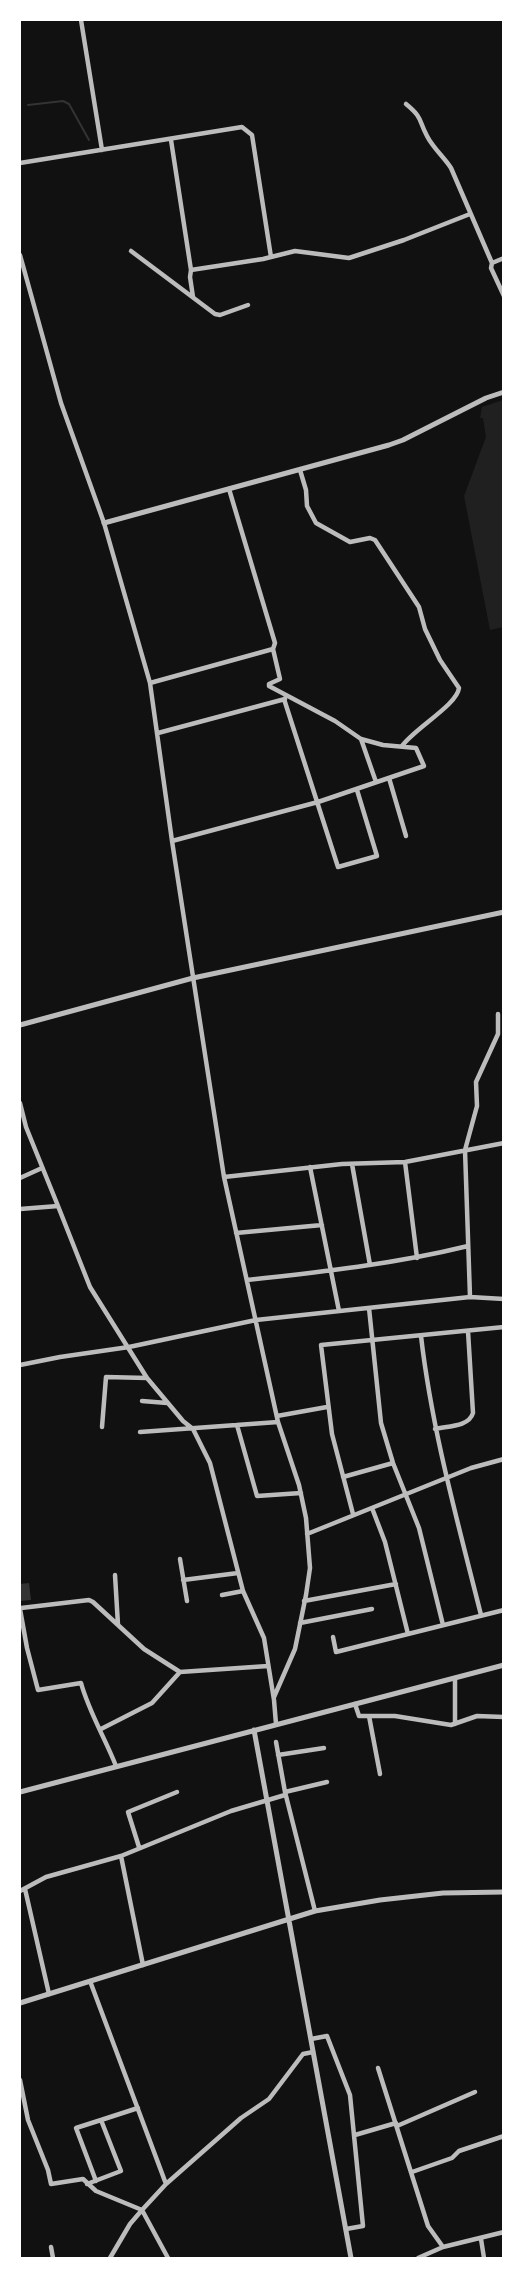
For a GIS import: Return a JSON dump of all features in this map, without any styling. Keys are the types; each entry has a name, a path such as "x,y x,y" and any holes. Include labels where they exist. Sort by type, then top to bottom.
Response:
{"street":[{"path":"81,20 102,150"},
{"path":"406,104 418,114 428,138 451,168 504,296"},
{"path":"20,163 242,127 252,135 271,257"},
{"path":"171,140 193,297"},
{"path":"191,270 295,251 350,258 470,214"},
{"path":"130,251 215,314 220,315 248,305"},
{"path":"20,255 61,403 104,524 150,683 224,1177 278,1422 301,1493 308,1534 310,1568 295,1649 274,1696"},
{"path":"492,263 504,258"},
{"path":"104,524 403,440 486,398 504,392"},
{"path":"300,470 306,490 307,506 316,523 350,542 370,538 375,540 419,607 425,629 440,660 459,688 459,693 447,706 421,726 402,746"},
{"path":"172,841 318,802 424,766 416,748 383,745 362,739 335,721 286,698 269,686 268,684 280,679 273,649 274,642 229,489"},
{"path":"150,683 273,649"},
{"path":"159,733 286,698"},
{"path":"286,698 338,867 377,856 357,790"},
{"path":"362,739 376,782"},
{"path":"389,778 406,836"},
{"path":"20,1025 194,978 504,912"},
{"path":"470,1297 465,1150 477,1106 476,1082 498,1034 498,1014"},
{"path":"20,1106 42,1168 90,1287 147,1378 193,1430 213,1472 243,1591 264,1638 274,1696 276,1724"},
{"path":"224,1177 310,1167 405,1162 504,1143"},
{"path":"405,1162 417,1258"},
{"path":"352,1164 370,1265"},
{"path":"310,1167 339,1311"},
{"path":"20,1178 42,1168"},
{"path":"20,1209 58,1206"},
{"path":"236,1233 321,1225"},
{"path":"246,1280 332,1271 417,1258 468,1246"},
{"path":"20,1365 129,1347 256,1320 470,1297 504,1299"},
{"path":"369,1308 377,1401 393,1463 419,1528 444,1625"},
{"path":"352,1514 327,1407 321,1345 504,1327"},
{"path":"435,1429 472,1419 468,1331"},
{"path":"421,1336 427,1392 481,1615"},
{"path":"102,1427 106,1377 147,1378"},
{"path":"142,1401 167,1403"},
{"path":"277,1416 327,1407"},
{"path":"140,1432 193,1430 278,1422"},
{"path":"237,1425 257,1496 301,1493"},
{"path":"308,1534 352,1514 487,1462 504,1459"},
{"path":"343,1477 393,1463"},
{"path":"372,1508 385,1542 408,1634"},
{"path":"180,1559 187,1601"},
{"path":"183,1580 238,1574"},
{"path":"115,1575 118,1625"},
{"path":"304,1601 396,1584"},
{"path":"222,1595 243,1591"},
{"path":"116,1766 101,1729 94,1719 81,1683 38,1690 20,1608 89,1600 144,1649 180,1672 268,1666"},
{"path":"300,1623 372,1609"},
{"path":"333,1637 336,1652 504,1610"},
{"path":"20,1791 504,1665"},
{"path":"101,1729 152,1703 180,1672"},
{"path":"455,1678 455,1724"},
{"path":"356,1704 359,1716 395,1716 451,1725 477,1716 504,1717"},
{"path":"369,1716 380,1774"},
{"path":"254,1730 351,2259"},
{"path":"276,1742 285,1793 315,1911"},
{"path":"278,1755 324,1748"},
{"path":"49,1994 22,1890 46,1877 121,1856 139,1847 267,1799 327,1782"},
{"path":"139,1847 128,1812 177,1792"},
{"path":"121,1856 143,1965"},
{"path":"20,2003 315,1911 380,1899 443,1893 504,1892"},
{"path":"90,1982 166,2184"},
{"path":"311,2039 327,2036 350,2095 363,2226 346,2229"},
{"path":"110,2259 130,2224 166,2184 241,2118 269,2099 303,2054 313,2052"},
{"path":"378,2068 428,2226 443,2247"},
{"path":"20,2080 28,2120 48,2170 51,2184 83,2179 96,2191 142,2210 168,2259"},
{"path":"355,2135 396,2124 475,2092"},
{"path":"96,2181 76,2128 138,2108"},
{"path":"20,2122 28,2120"},
{"path":"87,2184 121,2171 101,2120"},
{"path":"412,2172 452,2158 459,2151 504,2136"},
{"path":"418,2259 443,2247 504,2232"},
{"path":"480,2239 484,2259"},
{"path":"51,2247 53,2259"}],"shaded area":[{"path":"503,400 503,627 490,630 464,496 486,437 483,418 480,418 482,407"},
{"path":"29,1583 31,1600 20,1601 20,1584"}],"waterway":[{"path":"28,105 63,101 69,104 89,140"}]}
